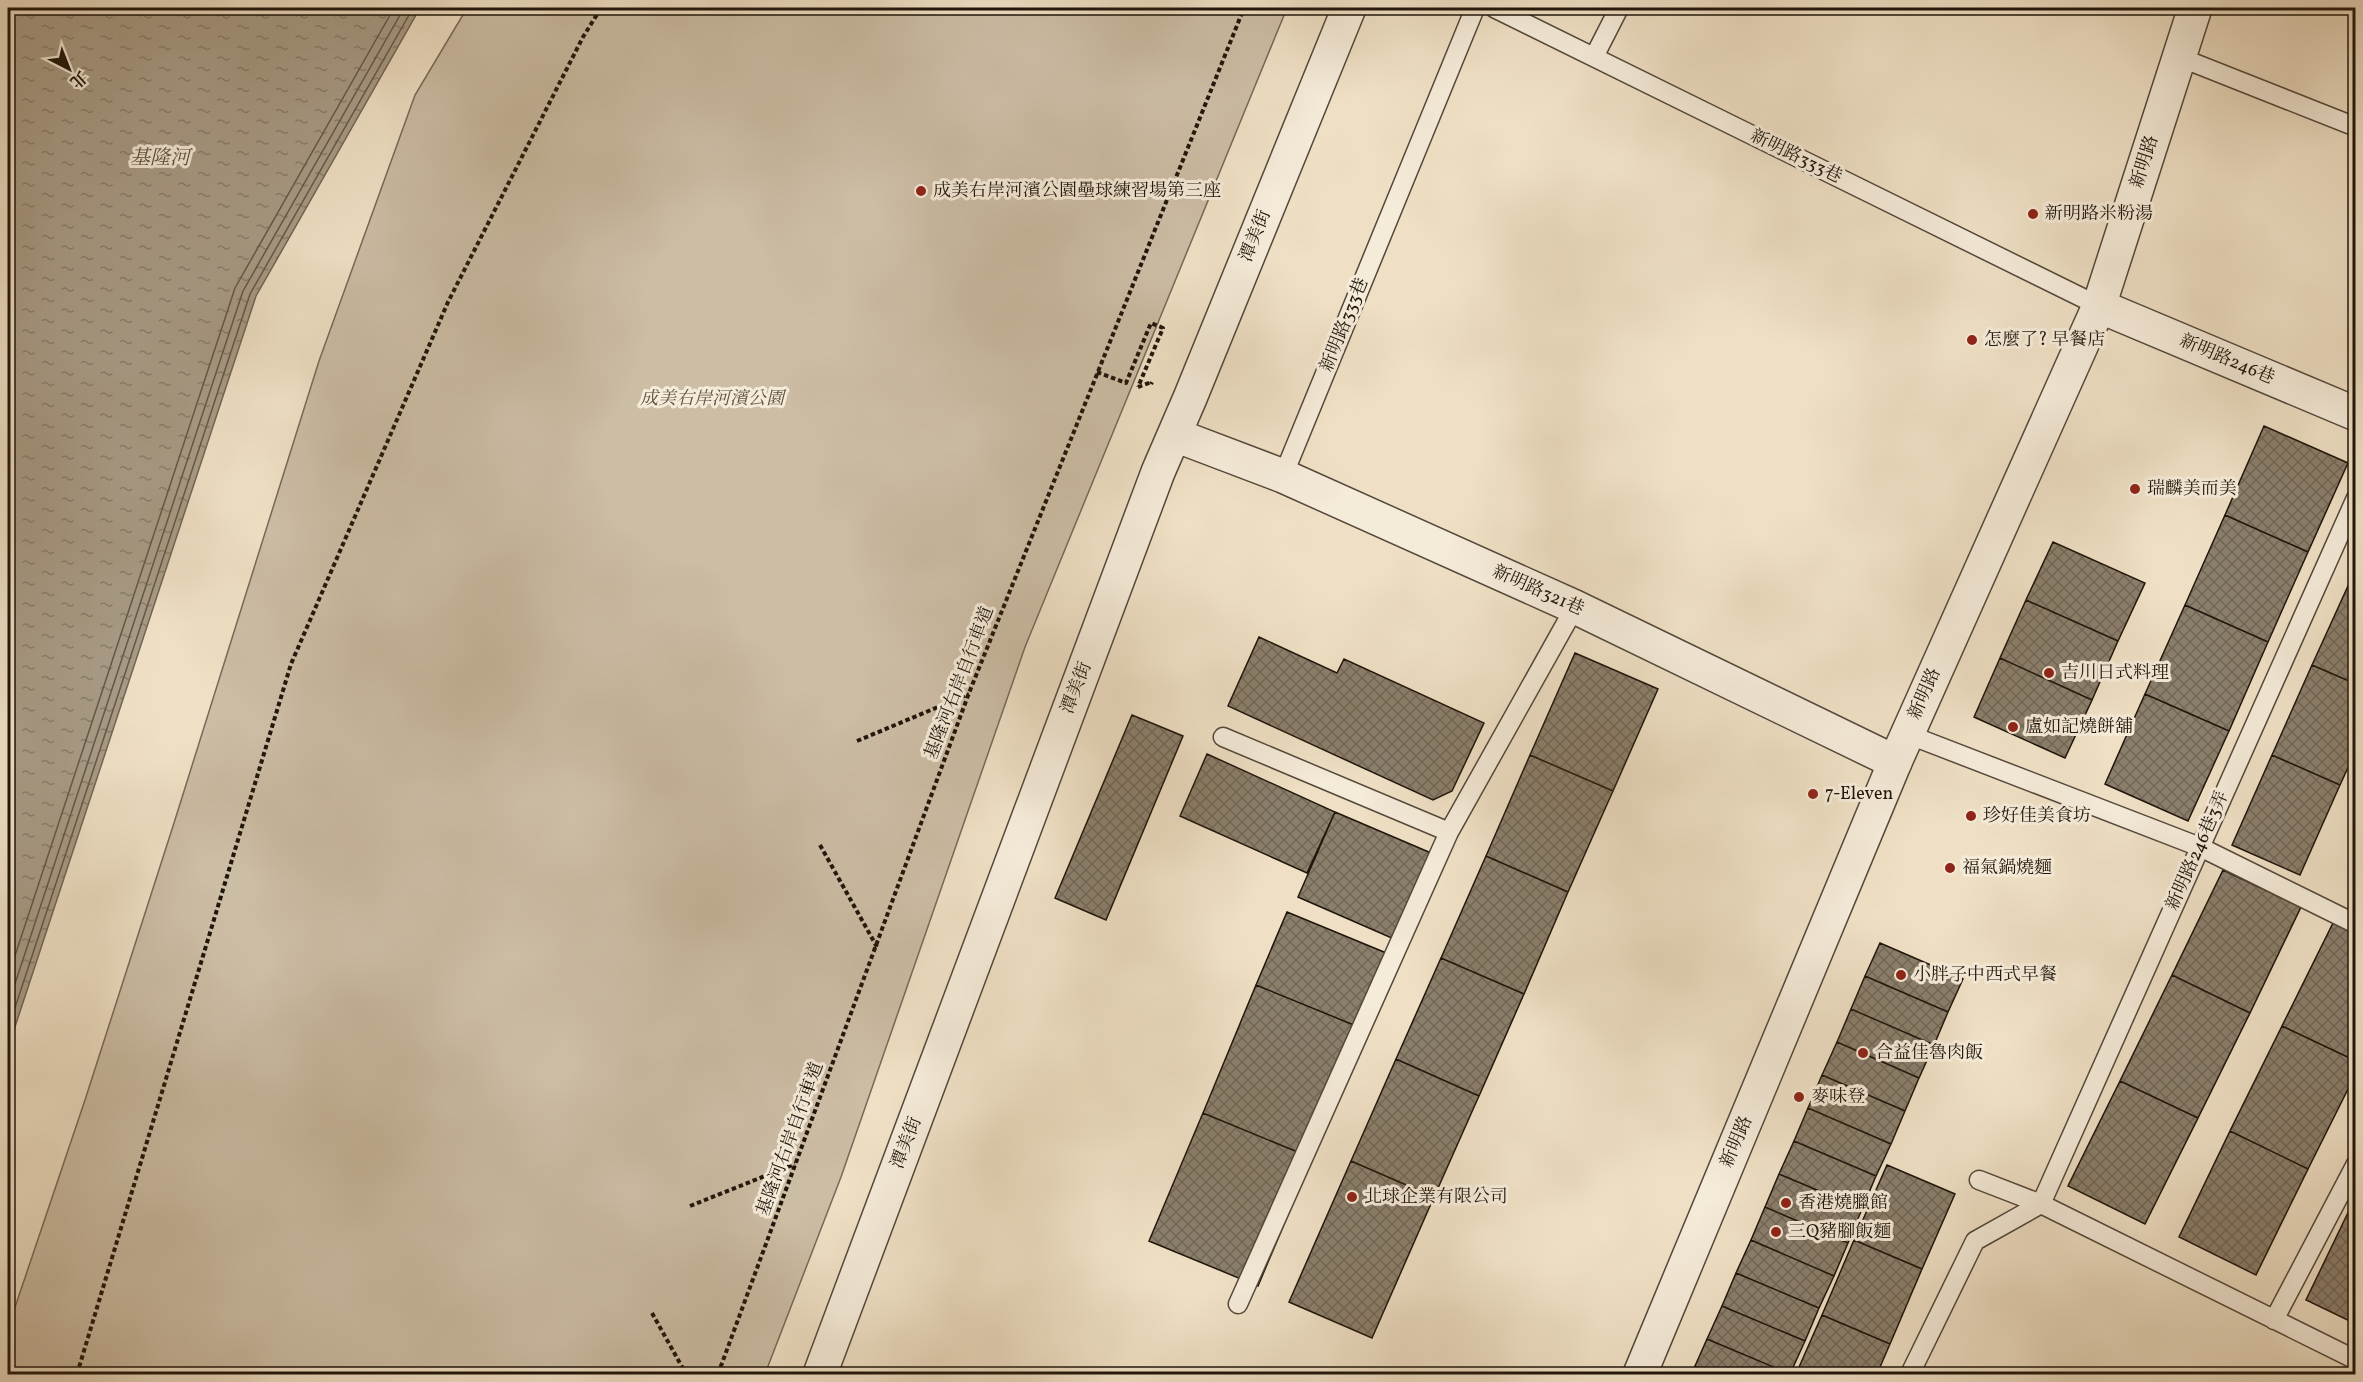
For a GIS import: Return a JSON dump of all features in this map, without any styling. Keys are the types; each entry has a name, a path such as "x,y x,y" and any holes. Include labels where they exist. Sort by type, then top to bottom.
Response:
{"street":[{"name":"潭美街","path":"820,1374 1154,483 1348,8"},
{"name":"新明路","path":"1640,1374 1901,748 2099,306 2195,8"},
{"name":"新明路246巷","path":"2099,306 2355,414"},
{"name":"新明路321巷","path":"1175,435 1283,476 1575,607 1901,748"}],"lane":[{"name":"新明路333巷","path":"1283,476 1475,8"},
{"name":"新明路333巷","path":"1494,8 2099,306"},
{"path":"1594,57 1619,8"},
{"path":"2179,57 2355,127"},
{"name":"新明路246巷3弄","path":"2041,1204 2355,498"},
{"path":"1238,1304 1449,832 1575,607"},
{"path":"1223,737 1449,832"},
{"path":"1901,748 2200,848 2355,924"},
{"path":"2274,1320 2355,1164"},
{"path":"1979,1180 2041,1204 2355,1360"},
{"path":"1910,1374 1975,1241 2041,1204"}],"path":[{"path":"76,1374 291,664 448,302 583,38 601,8"},
{"name":"基隆河右岸自行車道","path":"718,1374 969,693 1244,8"},
{"path":"1097,372 1126,382 1151,323 1163,328 1138,387 1152,382 1148,393"},
{"path":"858,741 969,693"},
{"path":"820,845 877,946"},
{"path":"690,1206 796,1163"},
{"path":"652,1313 686,1374"}],"green space":[{"name":"成美右岸河濱公園","path":"467,8 1287,8 1025,647 841,1177 765,1374 8,1374 8,1328 85,1100 319,361 415,95"}],"water":[{"name":"基隆河","path":"8,8 420,8 256,296 8,1048"}],"building":[{"path":"2264,426 2348,463 2308,552 2225,515"},
{"path":"2225,515 2308,552 2268,642 2185,605"},
{"path":"2053,542 2145,583 2118,641 2026,600"},
{"path":"2353,575 2356,576 2356,684 2312,665"},
{"path":"2026,600 2118,641 2092,700 2000,658"},
{"path":"2185,605 2268,642 2229,731 2145,694"},
{"path":"1259,637 1337,673 1344,659 1484,723 1452,791 1433,800 1228,706"},
{"path":"1575,653 1658,689 1613,791 1530,755"},
{"path":"2000,658 2092,700 2065,758 1974,717"},
{"path":"2312,665 2356,684 2356,750 2340,785 2272,755"},
{"path":"2145,694 2229,731 2188,821 2105,784"},
{"path":"1132,715 1183,736 1106,920 1055,898"},
{"path":"1207,754 1335,812 1307,873 1180,816"},
{"path":"1530,755 1613,791 1568,892 1486,856"},
{"path":"2272,755 2340,785 2300,875 2232,845"},
{"path":"1335,812 1431,853 1394,939 1298,897"},
{"path":"1486,856 1568,892 1524,994 1441,958"},
{"path":"2223,870 2301,907 2250,1013 2172,975"},
{"path":"1287,912 1396,957 1366,1030 1256,985"},
{"path":"2334,921 2356,931 2356,1061 2282,1026"},
{"path":"1880,943 1963,979 1948,1012 1865,976"},
{"path":"1441,958 1524,994 1479,1096 1396,1059"},
{"path":"2172,975 2250,1013 2198,1118 2120,1081"},
{"path":"1865,976 1948,1012 1934,1045 1851,1009"},
{"path":"1256,985 1366,1030 1312,1158 1203,1113"},
{"path":"1851,1009 1934,1045 1919,1078 1837,1042"},
{"path":"2282,1026 2356,1061 2356,1073 2308,1169 2230,1131"},
{"path":"1837,1042 1919,1078 1905,1111 1822,1075"},
{"path":"1396,1059 1479,1096 1434,1197 1351,1161"},
{"path":"1822,1075 1905,1111 1891,1144 1808,1108"},
{"path":"2120,1081 2198,1118 2145,1224 2068,1186"},
{"path":"1808,1108 1891,1144 1876,1176 1794,1141"},
{"path":"1203,1113 1312,1158 1258,1286 1149,1241"},
{"path":"2230,1131 2308,1169 2256,1275 2179,1237"},
{"path":"1794,1141 1876,1176 1862,1209 1779,1174"},
{"path":"1351,1161 1434,1197 1372,1338 1289,1302"},
{"path":"1887,1165 1955,1194 1922,1269 1854,1240"},
{"path":"1779,1174 1862,1209 1848,1243 1765,1207"},
{"path":"2356,1196 2356,1324 2306,1300"},
{"path":"1765,1207 1848,1243 1834,1276 1751,1240"},
{"path":"1751,1240 1834,1276 1819,1308 1736,1273"},
{"path":"1854,1240 1922,1269 1890,1344 1822,1315"},
{"path":"1736,1273 1819,1308 1805,1341 1722,1306"},
{"path":"1722,1306 1805,1341 1790,1374 1707,1339"},
{"path":"1822,1315 1890,1344 1877,1374 1796,1374"},
{"path":"1707,1339 1790,1374 1715,1374 1695,1366"},
{"path":"1695,1366 1715,1374 1692,1374"}],"place":[{"name":"成美右岸河濱公園壘球練習場第三座","path":"921,191"},
{"name":"新明路米粉湯","path":"2033,214"},
{"name":"怎麼了? 早餐店","path":"1972,340"},
{"name":"瑞麟美而美","path":"2135,489"},
{"name":"吉川日式料理","path":"2049,673"},
{"name":"盧如記燒餅舖","path":"2013,727"},
{"name":"7-Eleven","path":"1813,794"},
{"name":"珍好佳美食坊","path":"1971,816"},
{"name":"福氣鍋燒麵","path":"1950,868"},
{"name":"小胖子中西式早餐","path":"1901,975"},
{"name":"合益佳魯肉飯","path":"1863,1053"},
{"name":"麥味登","path":"1799,1097"},
{"name":"北球企業有限公司","path":"1352,1197"},
{"name":"香港燒臘館","path":"1786,1203"},
{"name":"三Q豬腳飯麵","path":"1776,1232"}]}
